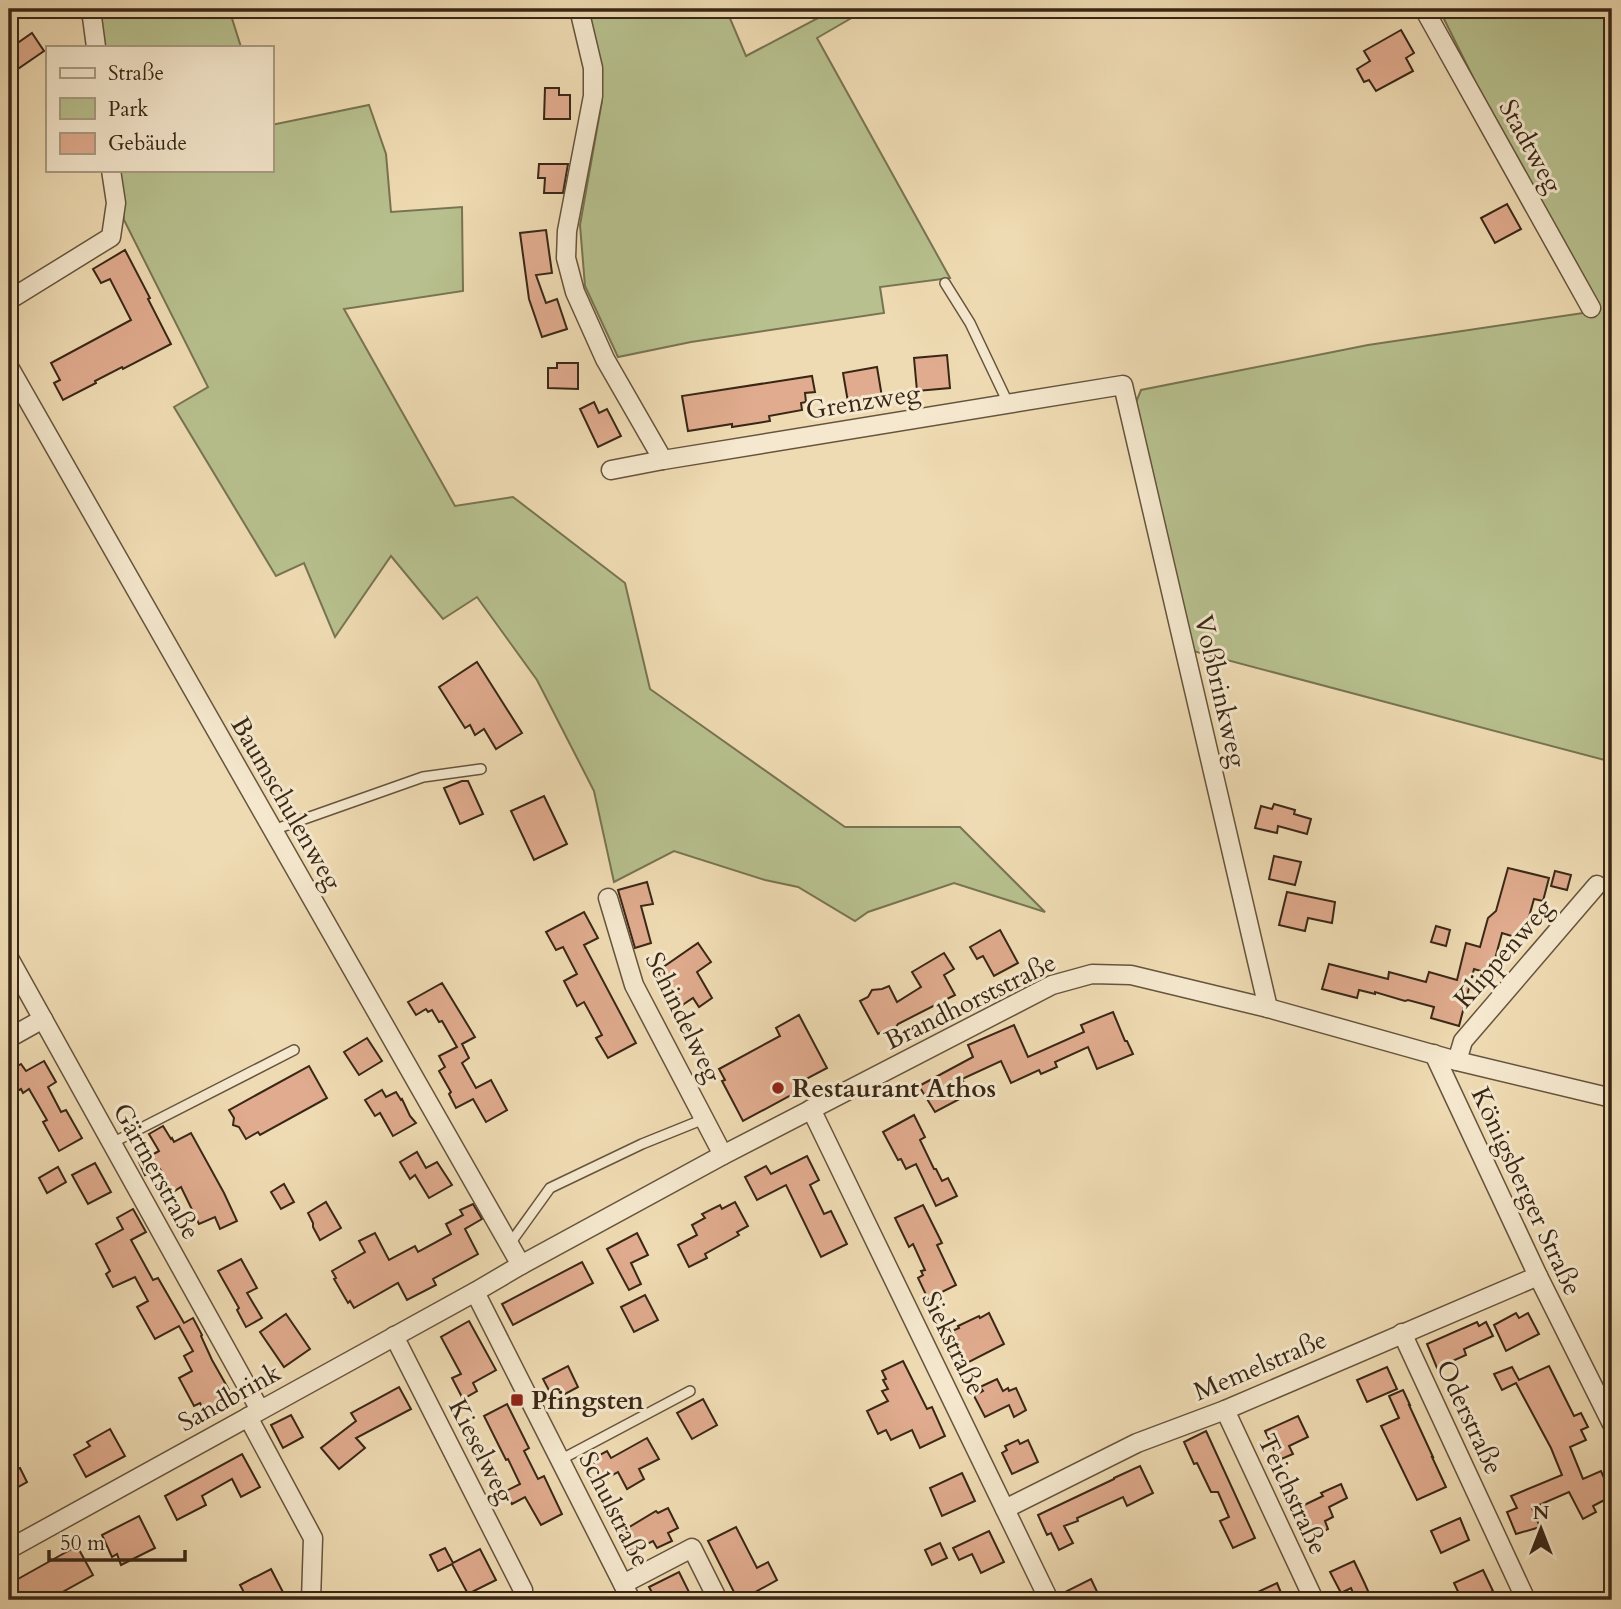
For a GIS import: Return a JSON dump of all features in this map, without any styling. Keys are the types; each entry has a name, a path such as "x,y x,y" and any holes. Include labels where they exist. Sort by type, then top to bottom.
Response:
{"street":[{"path":"88,9 92,17 96,46"},
{"path":"579,9 593,68 593,96 567,231 566,258 575,292 605,359 663,460"},
{"name":"Stadtweg","path":"1424,9 1591,308"},
{"path":"9,300 111,237 116,203 111,172"},
{"name":"Baumschulenweg","path":"9,367 521,1265"},
{"name":"Grenzweg","path":"611,470 1123,385"},
{"name":"Voßbrinkweg","path":"1123,385 1268,1008"},
{"name":"Klippenweg","path":"1457,1061 1463,1041 1597,885"},
{"name":"Schindelweg","path":"608,898 635,985 723,1155"},
{"name":"Gärtnerstraße","path":"9,958 112,1143 254,1413 313,1538 311,1600"},
{"name":"Brandhorststraße","path":"475,1292 811,1109 1052,985 1092,974 1131,975 1268,1008 1457,1061 1612,1098"},
{"path":"9,1038 43,1019"},
{"name":"Königsberger Straße","path":"1434,1054 1538,1276 1612,1424"},
{"name":"Siekstraße","path":"811,1109 1049,1600"},
{"name":"Memelstraße","path":"1005,1508 1138,1443 1225,1410 1538,1276"},
{"name":"Sandbrink","path":"9,1549 475,1292"},
{"name":"Schulstraße","path":"475,1292 627,1592"},
{"name":"Oderstraße","path":"1402,1333 1525,1600"},
{"name":"Kieselweg","path":"394,1336 523,1590"},
{"name":"Teichstraße","path":"1225,1410 1314,1600"},
{"path":"627,1592 692,1548 718,1600"}],"lane":[{"path":"944,283 970,323 1009,405"},
{"path":"273,830 423,777 481,769"},
{"path":"112,1143 294,1050"},
{"path":"509,1245 550,1188 642,1144 704,1119"},
{"path":"560,1460 690,1391"}],"green space":[{"path":"95,9 229,9 241,46 100,46"},
{"path":"585,9 726,9 746,56 835,9 867,9 817,38 950,278 880,287 884,313 691,342 618,357 585,286 580,225 602,101 596,46"},
{"path":"1441,9 1612,9 1612,762 1193,651 1134,407 1141,390 1368,345 1590,312"},
{"path":"369,105 386,154 391,212 462,207 463,291 344,309 455,506 513,497 625,583 650,689 845,827 960,827 1045,912 954,883 868,912 855,921 798,887 765,880 674,851 614,882 594,791 537,680 477,597 443,619 391,556 335,637 304,563 276,576 174,407 208,387 124,220 117,172 273,172 273,125"}],"building":[{"path":"1401,30 1414,53 1406,58 1413,71 1376,91 1369,80 1364,82 1357,69 1370,61 1364,51"},
{"path":"32,33 44,51 9,75 9,49"},
{"path":"545,88 559,88 559,95 570,95 570,119 544,119"},
{"path":"539,164 568,164 563,193 544,193 545,178 538,178"},
{"path":"1507,204 1521,229 1495,243 1481,218"},
{"path":"546,230 552,273 536,275 546,303 557,299 567,329 542,337 529,299 520,233"},
{"path":"125,250 171,344 95,381 96,383 63,400 54,383 60,380 51,363 131,320 110,279 101,283 93,269"},
{"path":"947,355 950,388 917,391 914,358"},
{"path":"557,363 578,363 578,389 548,388 548,368 557,368"},
{"path":"877,367 882,397 848,402 843,373"},
{"path":"812,376 815,392 805,393 806,402 801,403 802,410 769,416 770,421 688,431 682,396"},
{"path":"594,402 599,413 607,409 621,436 598,447 580,409"},
{"path":"477,662 522,733 496,749 484,729 475,735 470,725 465,728 439,687"},
{"path":"468,781 483,814 460,824 444,788"},
{"path":"544,796 567,844 534,860 511,811"},
{"path":"1274,804 1295,810 1294,814 1311,819 1307,834 1278,826 1277,833 1255,828 1261,806 1272,809"},
{"path":"1274,856 1301,862 1295,885 1269,879"},
{"path":"1508,868 1549,878 1543,901 1534,899 1525,931 1520,930 1518,938 1502,933 1491,974 1474,969 1459,1026 1431,1018 1434,1007 1375,992 1359,990 1357,998 1322,989 1329,964 1388,979 1389,972 1426,982 1429,972 1457,980 1466,943 1480,947 1488,918 1496,911"},
{"path":"1555,871 1571,875 1567,890 1551,886"},
{"path":"647,882 653,904 641,906 651,943 635,948 618,890"},
{"path":"1287,892 1335,902 1332,923 1308,918 1305,931 1279,925"},
{"path":"584,912 598,938 584,945 636,1043 608,1058 596,1038 602,1035 584,1002 577,1006 564,981 577,974 563,947 556,950 546,932"},
{"path":"1436,926 1450,930 1446,946 1431,942"},
{"path":"1000,930 1018,963 994,976 983,956 977,959 970,947"},
{"path":"698,943 711,962 697,972 712,998 699,1007 693,998 681,1006 673,995 669,998 660,985 664,982 659,970"},
{"path":"944,953 954,969 944,975 955,995 898,1024 894,1030 878,1034 860,1001 868,997 872,990 889,986 897,1002 921,987 912,972"},
{"path":"442,983 475,1037 462,1044 469,1058 462,1063 476,1088 491,1080 507,1110 486,1122 473,1099 456,1108 449,1094 451,1092 439,1071 445,1067 439,1056 457,1047 442,1021 439,1022 432,1010 428,1012 426,1009 416,1015 408,1002"},
{"path":"1113,1012 1133,1054 1097,1069 1088,1047 1055,1062 1057,1067 1041,1074 1039,1070 1011,1083 1001,1061 962,1079 969,1094 935,1112 919,1086 973,1057 968,1045 1014,1025 1028,1057 1084,1032 1081,1025"},
{"path":"799,1015 827,1068 804,1080 808,1086 743,1121 722,1081 725,1080 719,1069 780,1036 776,1028"},
{"path":"367,1038 382,1061 359,1075 344,1052"},
{"path":"44,1061 56,1082 48,1087 61,1112 66,1110 82,1138 59,1151 43,1122 47,1120 29,1089 23,1093 21,1089 9,1096 9,1071 21,1064 26,1071"},
{"path":"309,1066 327,1098 260,1135 258,1132 246,1139 239,1127 233,1125 234,1118 229,1110"},
{"path":"382,1090 386,1097 396,1092 416,1123 393,1136 380,1113 375,1116 365,1100"},
{"path":"914,1115 925,1137 920,1140 934,1169 942,1181 948,1178 957,1196 936,1206 916,1164 906,1169 883,1132"},
{"path":"163,1126 174,1142 191,1133 237,1221 220,1229 215,1217 199,1224 181,1187 173,1192 159,1167 145,1175 139,1162 159,1151 149,1134"},
{"path":"417,1152 426,1168 437,1162 452,1185 429,1198 415,1175 410,1179 400,1162"},
{"path":"807,1156 819,1180 810,1185 824,1214 831,1211 847,1244 821,1257 786,1185 757,1200 745,1177 766,1166 771,1174"},
{"path":"95,1163 111,1192 88,1204 72,1175"},
{"path":"58,1167 66,1182 47,1193 39,1178"},
{"path":"284,1184 294,1202 281,1209 271,1192"},
{"path":"326,1202 341,1228 320,1240 308,1213"},
{"path":"735,1202 748,1226 737,1232 739,1235 705,1254 707,1258 689,1267 678,1245 697,1235 692,1225 705,1218 702,1214 720,1205 722,1209"},
{"path":"473,1204 482,1219 465,1229 478,1254 433,1279 436,1285 407,1300 398,1283 354,1308 350,1301 348,1303 332,1271 365,1252 359,1241 375,1233 389,1260 415,1246 418,1252 451,1234 446,1224 463,1215 460,1210"},
{"path":"923,1205 942,1243 937,1245 956,1285 928,1299 918,1278 923,1275 921,1271 925,1270 913,1244 909,1247 895,1218"},
{"path":"133,1209 146,1232 131,1240 153,1280 158,1278 184,1323 193,1318 233,1397 205,1413 200,1403 194,1406 179,1378 192,1371 184,1356 193,1351 179,1326 155,1339 137,1307 148,1301 135,1277 113,1287 106,1274 110,1271 96,1244 123,1229 117,1218"},
{"path":"637,1233 648,1255 631,1263 641,1284 629,1290 607,1249"},
{"path":"241,1259 257,1288 247,1293 262,1318 246,1327 237,1310 239,1308 218,1271"},
{"path":"582,1262 593,1283 513,1325 502,1304"},
{"path":"645,1295 658,1320 634,1332 621,1307"},
{"path":"989,1313 1004,1344 965,1364 950,1332"},
{"path":"1516,1313 1519,1318 1528,1313 1539,1334 1506,1351 1494,1325"},
{"path":"286,1314 310,1349 284,1367 260,1332"},
{"path":"469,1321 496,1370 473,1383 477,1391 463,1399 452,1378 461,1374 441,1337"},
{"path":"1477,1322 1479,1326 1486,1322 1493,1336 1464,1349 1466,1355 1437,1368 1427,1344"},
{"path":"903,1361 927,1409 932,1407 945,1436 920,1448 912,1430 891,1440 886,1430 878,1434 867,1411 888,1401 882,1391 888,1389 882,1371"},
{"path":"568,1366 578,1387 554,1400 543,1379"},
{"path":"1549,1366 1574,1416 1581,1413 1588,1427 1581,1430 1586,1440 1570,1447 1583,1479 1601,1471 1612,1496 1593,1506 1596,1512 1583,1519 1569,1492 1532,1508 1540,1527 1516,1534 1507,1512 1517,1508 1511,1496 1562,1475 1551,1448 1516,1383 1502,1390 1494,1374 1512,1367 1519,1380"},
{"path":"1387,1367 1397,1389 1367,1402 1357,1380"},
{"path":"997,1379 1003,1391 1016,1388 1026,1410 1014,1417 1009,1405 985,1417 974,1396 983,1391 980,1387"},
{"path":"399,1387 411,1409 356,1438 365,1448 339,1469 321,1448 356,1421 351,1413"},
{"path":"1403,1390 1446,1487 1417,1500 1381,1426 1399,1418 1389,1396"},
{"path":"703,1399 717,1425 692,1439 677,1413"},
{"path":"507,1404 529,1448 524,1451 538,1479 544,1476 562,1514 541,1525 525,1497 512,1504 506,1491 520,1484 484,1416"},
{"path":"291,1415 303,1437 283,1448 271,1425"},
{"path":"1298,1416 1308,1437 1289,1446 1293,1454 1279,1460 1265,1431"},
{"path":"110,1429 125,1456 86,1477 74,1455 90,1446 87,1442"},
{"path":"1206,1431 1255,1538 1233,1548 1220,1521 1229,1517 1218,1492 1211,1492 1184,1442"},
{"path":"647,1438 659,1459 639,1469 644,1479 627,1489 618,1472 603,1480 592,1459 607,1451 611,1458"},
{"path":"1018,1440 1020,1444 1028,1440 1038,1462 1012,1474 1002,1453 1007,1450 1005,1446"},
{"path":"242,1454 260,1487 241,1497 232,1479 202,1496 206,1505 177,1520 165,1496"},
{"path":"1140,1466 1153,1493 1127,1506 1123,1497 1077,1518 1078,1521 1064,1526 1073,1543 1059,1550 1051,1533 1047,1535 1038,1515"},
{"path":"20,1468 27,1482 9,1492 9,1473"},
{"path":"962,1473 975,1501 942,1516 930,1488"},
{"path":"1341,1484 1347,1498 1329,1507 1333,1517 1325,1521 1328,1529 1314,1536 1300,1507"},
{"path":"668,1508 678,1528 668,1533 672,1541 657,1548 653,1541 631,1552 621,1532 656,1511 658,1513"},
{"path":"139,1516 155,1548 121,1565 117,1554 112,1557 102,1535"},
{"path":"1460,1518 1469,1540 1441,1553 1431,1531"},
{"path":"736,1527 757,1568 768,1562 777,1580 741,1600 738,1600 708,1541"},
{"path":"989,1531 1004,1562 981,1573 972,1554 959,1560 953,1548"},
{"path":"940,1543 947,1558 932,1565 925,1550"},
{"path":"77,1546 93,1575 48,1600 9,1600 9,1584"},
{"path":"445,1548 453,1563 480,1549 496,1580 468,1594 452,1564 438,1571 430,1555"},
{"path":"1354,1561 1372,1600 1356,1600 1351,1588 1341,1593 1330,1572"},
{"path":"271,1569 287,1600 248,1600 240,1585"},
{"path":"1483,1570 1493,1591 1474,1600 1462,1600 1454,1583"},
{"path":"679,1572 690,1594 680,1600 656,1600 649,1587"},
{"path":"1091,1579 1101,1600 1060,1600 1059,1595"},
{"path":"1277,1583 1284,1600 1241,1600"}],"place":[{"name":"Restaurant Athos","path":"778,1088"},
{"name":"Pfingsten","path":"517,1400"}]}
